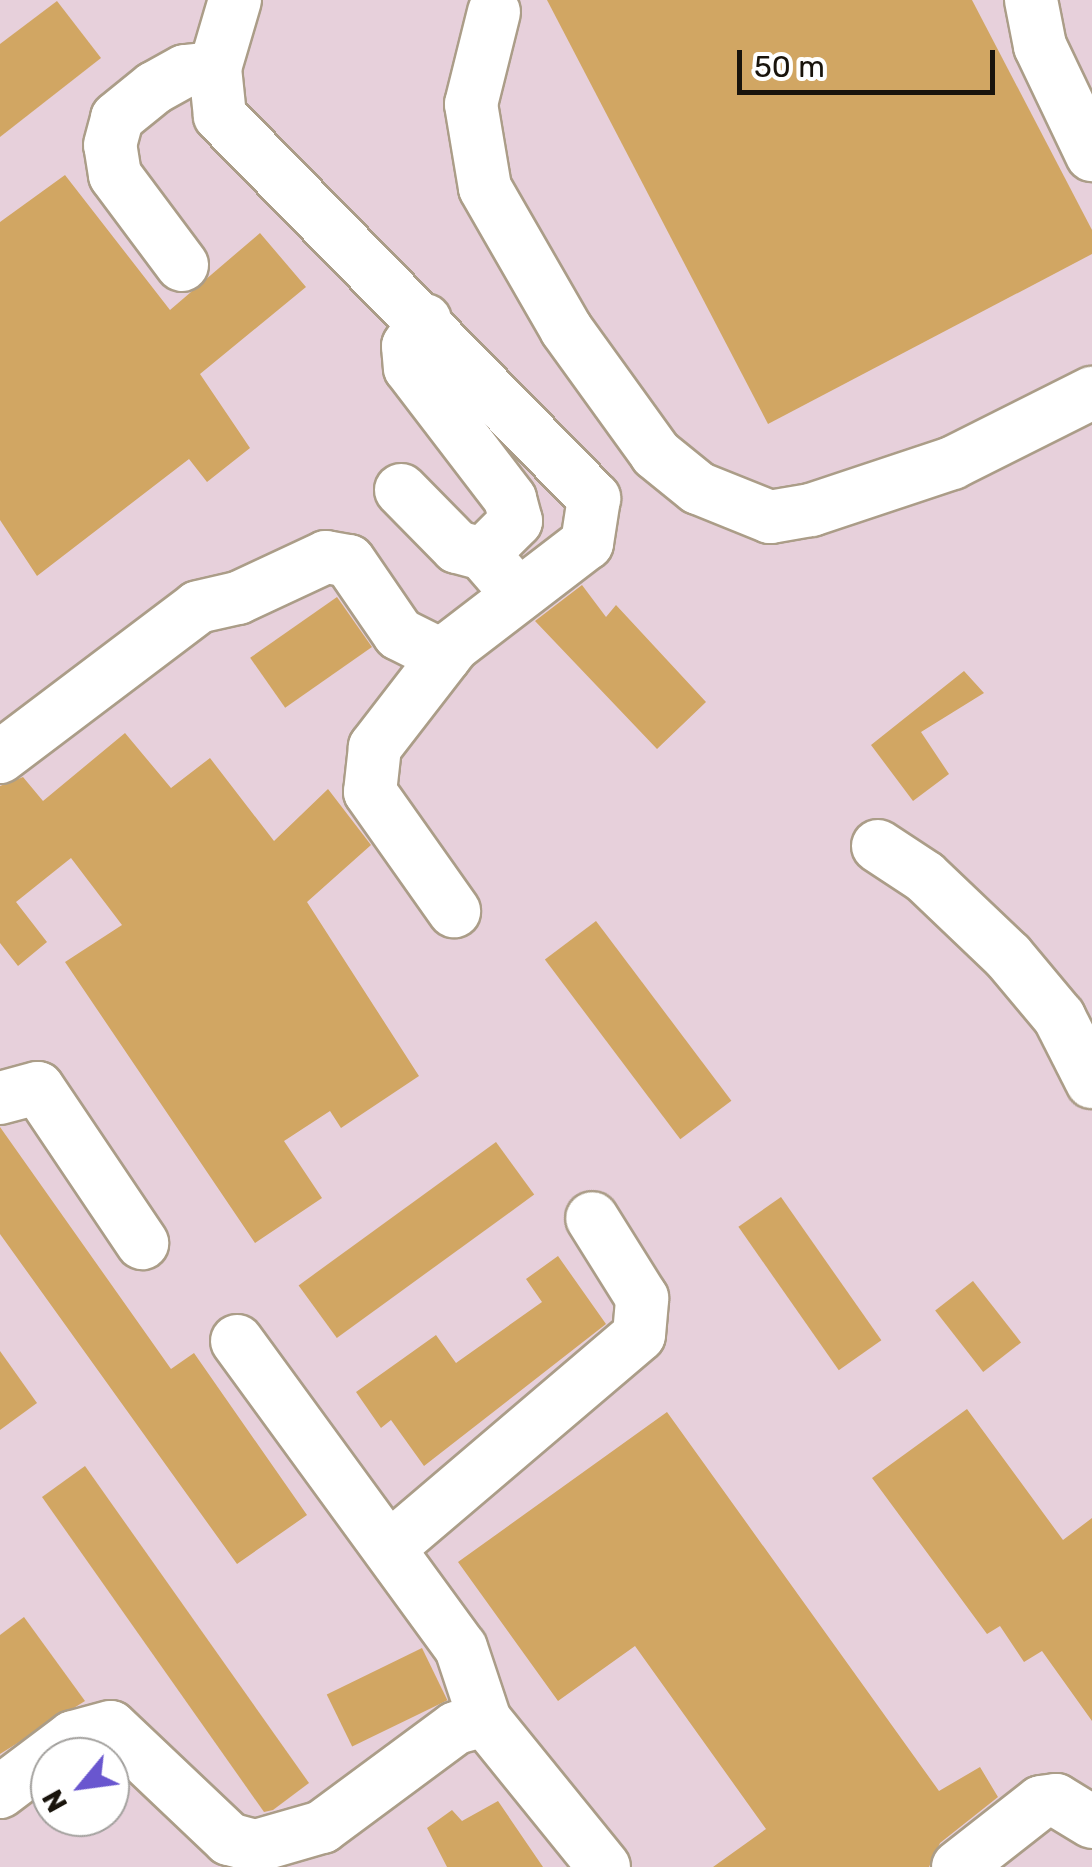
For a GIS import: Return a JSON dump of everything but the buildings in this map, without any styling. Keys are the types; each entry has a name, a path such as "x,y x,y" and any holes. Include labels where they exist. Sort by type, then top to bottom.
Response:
{"lane":[{"path":"235,0 215,68 220,116 425,320 594,498 587,543 445,658 375,748 370,792 454,911"},
{"path":"1031,0 1040,46 1092,154"},
{"path":"494,12 471,104 486,188 566,329 656,454 698,488 770,517 811,510 952,463 1092,393"},
{"path":"182,265 114,175 110,145 117,118 154,88 185,71 215,68"},
{"path":"425,320 408,346 410,368 510,498 516,521 483,554"},
{"path":"401,490 457,547 483,554 519,595"},
{"path":"0,757 198,607 238,598 326,557 349,561 399,634 445,658"},
{"path":"878,846 925,876 1008,956 1059,1017 1092,1082"},
{"path":"0,1098 38,1088 142,1243"},
{"path":"389,1548 639,1335 642,1298 592,1218"},
{"path":"237,1341 461,1648 485,1720 604,1867"},
{"path":"0,1792 73,1736 111,1727 229,1839 269,1844 322,1827 456,1728 485,1720"},
{"path":"958,1867 1040,1802 1056,1800 1092,1822"}],"shaded area":[{"path":"0,0 1092,0 1092,1867 0,1867"}]}
